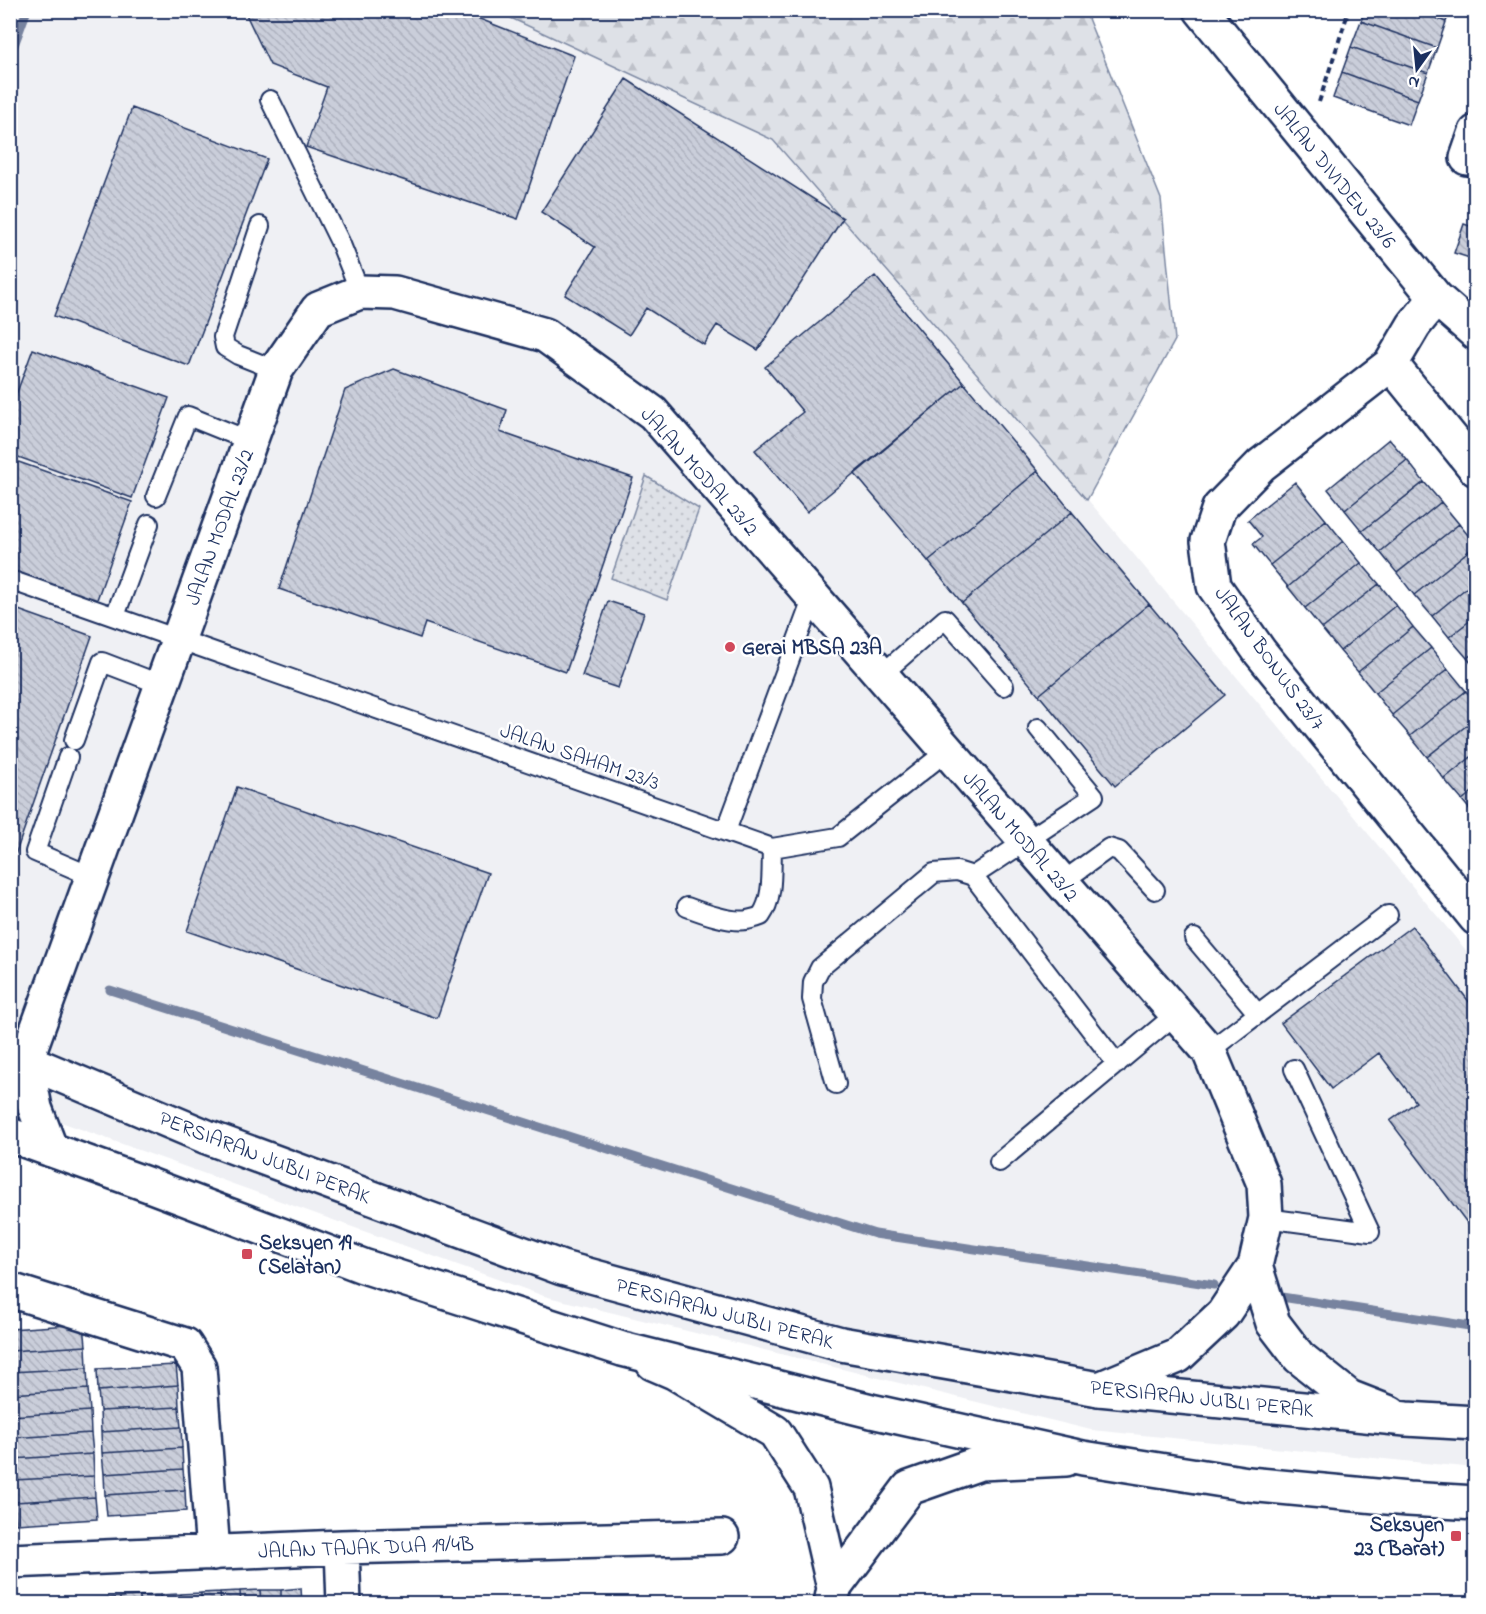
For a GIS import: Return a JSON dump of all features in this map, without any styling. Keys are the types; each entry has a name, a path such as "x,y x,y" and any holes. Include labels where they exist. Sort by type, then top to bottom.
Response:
{"street":[{"name":"JALAN DIVIDEN 23/6","path":"1212,14 1436,298 1476,333"},
{"name":"JALAN MODAL 23/2","path":"16,1063 93,877 276,370 318,309 360,292 394,293 545,335 653,413 1209,1052 1264,1184 1266,1218 1255,1266 1223,1314 1178,1356 1098,1389"},
{"name":"JALAN BONUS 23/7","path":"1436,298 1414,325 1391,364 1261,465 1219,508 1208,541 1214,586 1260,652 1476,918"},
{"path":"1391,364 1476,469"},
{"path":"16,1063 51,1150"},
{"name":"PERSIARAN JUBLI PERAK","path":"16,1063 207,1137 562,1268 841,1344 1098,1389 1406,1419 1476,1423"},
{"path":"10,1135 363,1266 622,1349 871,1411 1083,1458 1248,1484 1476,1503"},
{"path":"1255,1266 1273,1323 1299,1357 1349,1397 1406,1419"},
{"path":"10,1290 185,1345 199,1367 213,1553"},
{"path":"622,1349 674,1372 775,1432 811,1488 832,1596"},
{"path":"832,1596 909,1488 980,1463 1083,1458"},
{"name":"JALAN TAJAK DUA 19/4B","path":"10,1561 342,1547 722,1537"},
{"path":"342,1547 344,1604"}],"lane":[{"path":"270,99 340,242 360,292"},
{"path":"260,226 223,337 225,347 238,356 276,370"},
{"path":"156,496 188,416 250,441"},
{"path":"115,616 149,524"},
{"name":"JALAN SAHAM 23/3","path":"10,580 772,848 838,837 947,751"},
{"path":"726,831 813,597"},
{"path":"881,675 945,619 1004,686"},
{"path":"93,877 35,852 71,748 102,662 162,685"},
{"path":"973,876 1094,796 1038,728"},
{"path":"687,907 714,916 737,920 761,916 770,896 772,848"},
{"path":"1062,882 1108,848 1119,851 1155,890"},
{"path":"836,1084 812,999 813,982 820,968 934,873 957,871 973,876 1117,1064"},
{"path":"1209,1052 1388,915"},
{"path":"1194,938 1258,1014"},
{"path":"999,1162 1176,1014"},
{"path":"1266,1218 1370,1232 1294,1069"}],"path":[{"path":"1319,102 1349,10"}],"shaded area":[{"path":"10,11 496,11 773,140 891,265 1475,961 1475,1468 1091,1430 544,1296 11,1104"}],"green space":[{"path":"496,11 1085,11 1161,199 1175,340 1087,500 773,140"},
{"path":"646,476 699,509 667,600 611,578"}],"building":[{"path":"244,10 457,10 574,56 518,219 306,147 327,87 270,65"},
{"path":"1365,10 1414,10 1446,22 1437,48 1361,21"},
{"path":"1414,10 1450,10 1446,22"},
{"path":"1361,21 1437,48 1428,73 1351,47"},
{"path":"1351,47 1428,73 1418,100 1342,72"},
{"path":"1342,72 1418,100 1409,125 1333,98"},
{"path":"626,79 843,218 758,350 717,325 704,345 646,308 629,335 565,295 595,247 541,212"},
{"path":"132,108 267,159 189,366 54,316"},
{"path":"1464,224 1476,228 1476,260 1454,253"},
{"path":"875,276 964,383 807,512 755,450 803,412 765,367"},
{"path":"33,349 169,398 132,498 10,454 10,411"},
{"path":"394,369 507,410 500,432 633,478 566,672 425,623 420,638 279,589 345,390"},
{"path":"964,383 1038,471 928,561 855,474"},
{"path":"1389,439 1407,460 1345,510 1328,489"},
{"path":"10,459 132,502 95,605 10,575"},
{"path":"1407,460 1424,482 1362,531 1345,510"},
{"path":"1038,471 1072,512 962,603 928,561"},
{"path":"1295,482 1326,520 1270,565 1253,544 1262,537 1248,520"},
{"path":"1424,482 1441,502 1380,552 1362,531"},
{"path":"1441,502 1459,524 1397,573 1380,552"},
{"path":"1072,512 1149,604 1039,695 962,603"},
{"path":"1326,520 1343,541 1288,587 1270,565"},
{"path":"1459,524 1476,545 1414,595 1397,573"},
{"path":"1343,541 1361,563 1305,608 1288,587"},
{"path":"1476,545 1476,580 1432,616 1414,595"},
{"path":"1361,563 1379,584 1322,629 1305,608"},
{"path":"1476,580 1476,616 1449,637 1432,616"},
{"path":"1379,584 1396,605 1340,651 1322,629"},
{"path":"608,601 644,613 618,688 582,676"},
{"path":"1149,604 1225,695 1115,786 1039,695"},
{"path":"1396,605 1413,627 1358,672 1340,651"},
{"path":"10,607 92,636 13,861 10,860"},
{"path":"1476,616 1476,651 1467,658 1449,637"},
{"path":"1413,627 1431,648 1375,693 1358,672"},
{"path":"1431,648 1448,669 1392,715 1375,693"},
{"path":"1476,651 1476,669 1467,658"},
{"path":"1448,669 1466,691 1410,736 1392,715"},
{"path":"1466,691 1476,703 1476,718 1427,757 1410,736"},
{"path":"1476,718 1476,753 1444,779 1427,757"},
{"path":"1476,753 1476,789 1462,800 1444,779"},
{"path":"237,787 488,873 437,1018 187,931"},
{"path":"1476,789 1476,817 1462,800"},
{"path":"1412,926 1476,1011 1476,1225 1471,1228 1390,1121 1416,1102 1379,1053 1331,1089 1281,1023"},
{"path":"84,1324 86,1346 10,1351 10,1329"},
{"path":"86,1346 87,1368 10,1372 10,1351"},
{"path":"176,1365 178,1385 98,1391 97,1369"},
{"path":"87,1368 88,1389 10,1394 10,1372"},
{"path":"178,1385 179,1407 100,1411 98,1391"},
{"path":"88,1389 90,1411 10,1416 10,1394"},
{"path":"179,1407 181,1427 101,1432 100,1411"},
{"path":"90,1411 91,1433 11,1438 10,1416"},
{"path":"181,1427 182,1448 102,1453 101,1432"},
{"path":"91,1433 93,1454 12,1459 11,1438"},
{"path":"182,1448 183,1469 104,1474 102,1453"},
{"path":"93,1454 94,1476 13,1480 12,1459"},
{"path":"183,1469 185,1490 105,1495 104,1474"},
{"path":"94,1476 95,1497 15,1502 13,1480"},
{"path":"185,1490 186,1511 107,1516 105,1495"},
{"path":"95,1497 97,1519 16,1524 15,1502"},
{"path":"301,1588 302,1604 281,1604 281,1590"},
{"path":"260,1590 261,1604 241,1604 240,1591"},
{"path":"260,1590 281,1590 281,1604 261,1604"},
{"path":"240,1591 241,1604 221,1604 220,1592"},
{"path":"220,1592 221,1604 201,1604 201,1593"},
{"path":"201,1593 201,1604 181,1604 180,1594"},
{"path":"180,1594 181,1604 161,1604 160,1595"},
{"path":"160,1595 161,1604 140,1604 140,1596"},
{"path":"140,1596 140,1604 120,1604 120,1597"},
{"path":"120,1597 120,1604 101,1604 100,1598"},
{"path":"100,1598 101,1604 80,1604 80,1599"},
{"path":"80,1599 80,1604 60,1604 60,1600"},
{"path":"60,1600 60,1604 40,1604 40,1601"}],"waterway":[{"path":"10,56 27,10"},
{"path":"110,990 875,1234 1214,1285"},
{"path":"1275,1296 1476,1327"}],"place":[{"name":"Gerai MBSA 23A","path":"730,647"},
{"name":"Seksyen 19 (Selatan)","path":"247,1254"},
{"name":"Seksyen 23 (Barat)","path":"1456,1536"}]}
